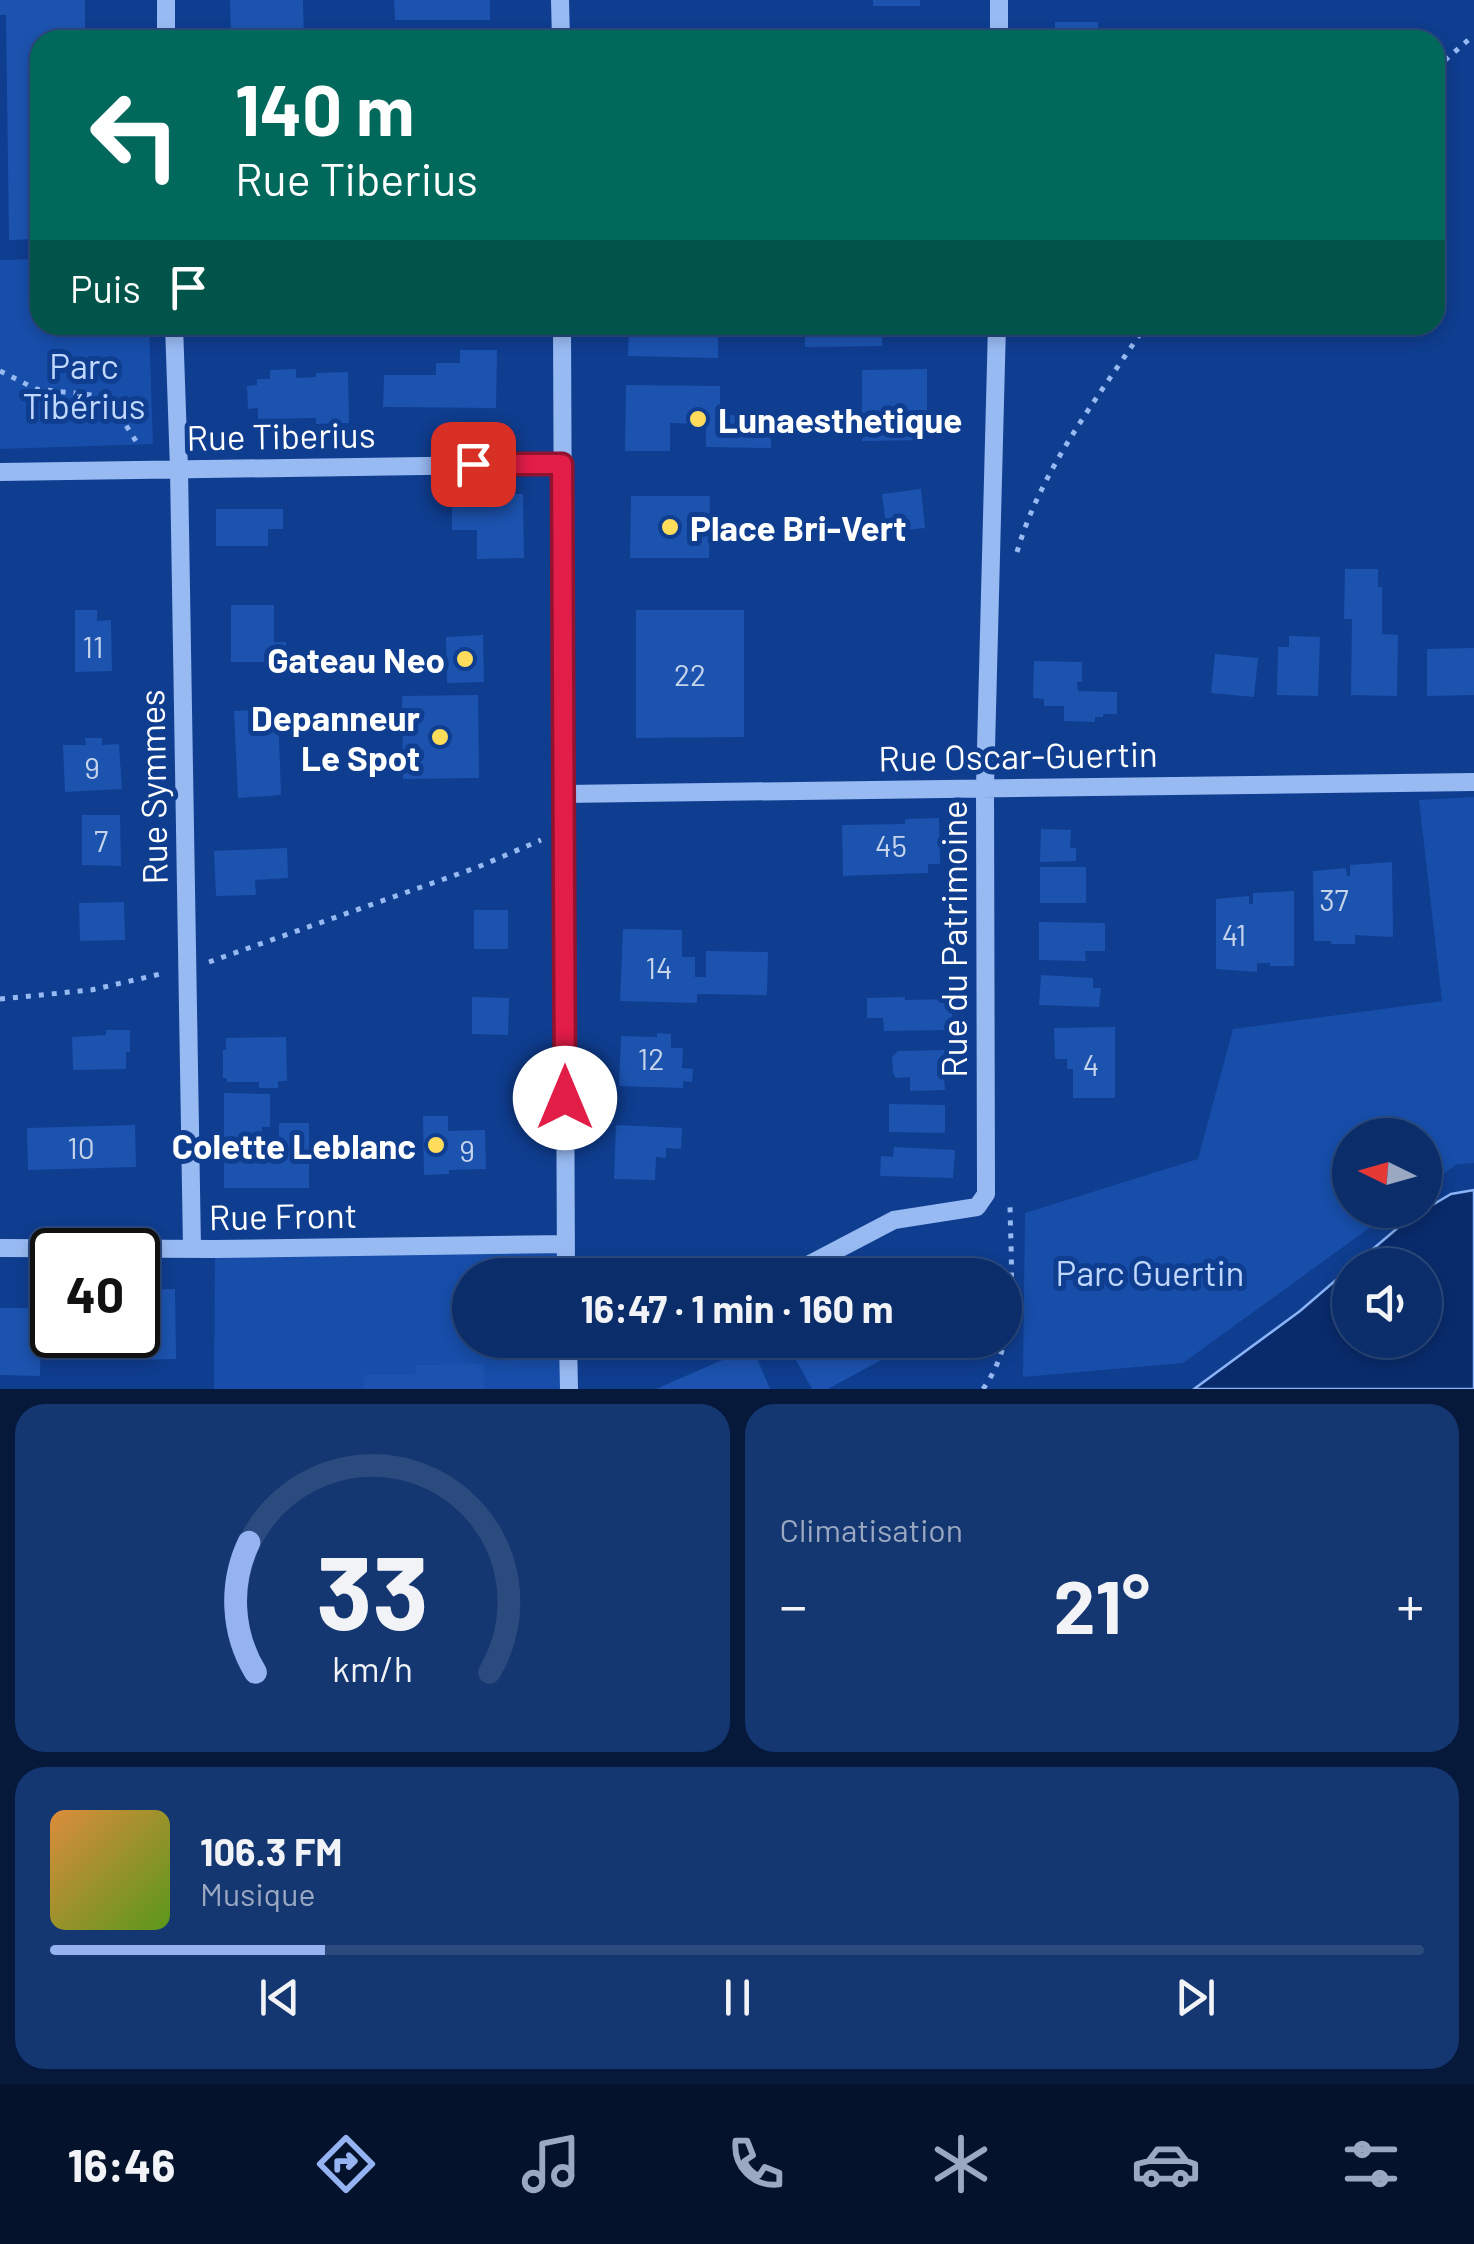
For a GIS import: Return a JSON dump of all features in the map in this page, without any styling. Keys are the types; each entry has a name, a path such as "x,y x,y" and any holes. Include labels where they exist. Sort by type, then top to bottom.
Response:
{"street":[{"path":"166,0 166,30"},
{"path":"560,0 560,30"},
{"path":"999,0 999,30"},
{"name":"Rue Symmes","path":"174,335 192,1248"},
{"path":"562,335 566,1258"},
{"name":"Rue du Patrimoine","path":"821,1258 894,1220 977,1208 986,1194 985,787 996,335"},
{"name":"Rue Tiberius","path":"0,472 562,464"},
{"name":"Rue Oscar-Guertin","path":"564,794 1474,782"},
{"name":"Rue Front","path":"0,1248 566,1244"},
{"path":"568,1358 569,1389"}],"path":[{"path":"1445,60 1474,35"},
{"path":"1018,552 1026,522 1070,440 1139,335"},
{"path":"0,371 36,389 92,396 122,419 142,450"},
{"path":"0,1000 90,990 219,960 478,867 564,830"}],"green space":[{"name":"Parc Tibérius","path":"30,259 30,335 149,335 153,444 0,449 0,260"},
{"name":"Parc Guertin","path":"1474,797 1474,1163 1457,1164 1442,1175 1442,1118 1332,1118 1332,1228 1369,1228 1342,1248 1332,1248 1332,1255 1183,1363 1023,1377 1025,1213 1198,1159 1233,1029 1442,1001 1419,800"},
{"path":"566,1244 566,1258 452,1258 452,1358 568,1358 569,1389 214,1389 215,1249"}],"shaded area":[{"path":"1474,1190 1474,1389 1194,1389 1332,1283 1332,1358 1442,1358 1442,1248 1374,1248 1398,1228 1442,1228 1442,1199"}],"building":[{"path":"0,0 85,0 85,30 30,30 30,239 9,240 6,15 0,15"},
{"path":"230,0 303,0 304,30 231,30"},
{"path":"394,0 490,0 490,20 395,20"},
{"path":"873,0 920,0 920,6 873,6"},
{"path":"1055,22 1098,22 1098,30 1055,30"},
{"path":"629,335 718,335 718,358 628,356"},
{"path":"805,335 882,335 882,346 805,347"},
{"path":"460,350 497,350 496,408 383,407 384,375 436,375 436,363 460,363"},
{"path":"296,369 296,378 348,372 349,423 316,424 316,418 258,419 258,408 248,409 247,386 257,385 257,379 270,379 270,370"},
{"path":"927,369 927,440 862,441 862,370"},
{"name":"Lunaesthetique","path":"626,385 720,386 720,415 771,416 771,448 706,447 706,424 670,423 670,451 625,451"},
{"path":"921,489 925,528 887,532 882,494"},
{"path":"481,494 523,494 524,558 477,559 477,530 452,530 452,502 481,501"},
{"name":"Place Bri-Vert","path":"631,496 710,496 709,558 630,558"},
{"path":"216,509 283,509 283,529 268,529 268,546 216,546"},
{"path":"1345,569 1378,569 1382,634 1398,635 1397,696 1351,695 1352,619 1344,619"},
{"path":"231,605 274,605 274,642 286,642 286,662 231,662"},
{"path":"75,610 97,610 97,621 111,620 112,671 75,672"},
{"path":"636,610 744,610 744,737 636,738"},
{"name":"Gateau Neo","path":"483,635 484,682 447,683 446,637"},
{"path":"1289,636 1320,637 1318,696 1277,695 1278,647 1289,647"},
{"path":"1474,648 1474,695 1427,696 1427,649"},
{"path":"1215,654 1258,658 1254,697 1211,693"},
{"path":"1034,661 1082,662 1078,691 1117,692 1117,714 1103,714 1095,717 1095,722 1064,721 1064,706 1044,706 1044,699 1033,698"},
{"name":"Depanneur Le Spot","path":"478,695 479,778 403,779 402,696"},
{"path":"278,709 281,795 238,798 234,711"},
{"path":"85,738 102,738 102,745 119,744 122,789 65,792 63,745 86,745"},
{"path":"82,815 120,815 121,866 82,865"},
{"path":"939,818 940,864 928,864 928,873 843,876 842,825 905,824 905,819"},
{"path":"1041,829 1071,830 1070,848 1076,848 1076,861 1040,862"},
{"path":"287,848 288,878 255,880 256,895 216,896 214,851"},
{"path":"1392,862 1393,937 1355,935 1355,944 1314,941 1313,871 1346,868 1350,876 1350,865"},
{"path":"1040,867 1086,867 1086,903 1040,903"},
{"path":"1294,891 1294,966 1257,963 1257,972 1216,969 1216,899 1249,896 1249,904 1253,904 1253,893"},
{"path":"124,902 125,940 80,941 79,903"},
{"path":"474,910 508,910 508,949 474,949"},
{"path":"1039,922 1105,923 1105,951 1085,951 1086,961 1039,960"},
{"path":"623,929 682,930 682,957 695,957 695,977 706,977 706,951 768,952 767,995 697,994 697,1003 620,1001"},
{"path":"1041,975 1093,978 1093,988 1101,988 1099,1007 1039,1005"},
{"path":"472,997 509,998 508,1035 472,1034"},
{"path":"867,998 952,999 952,1030 884,1031 883,1018 867,1018"},
{"path":"1115,1027 1115,1098 1073,1098 1073,1069 1067,1069 1067,1059 1055,1059 1054,1028"},
{"path":"106,1030 130,1030 126,1069 73,1070 72,1037 106,1035"},
{"path":"657,1033 671,1034 671,1048 683,1048 682,1068 693,1069 692,1082 683,1081 683,1088 619,1086 621,1036 657,1037"},
{"path":"286,1037 287,1081 278,1081 278,1088 259,1088 259,1082 227,1082 223,1078 226,1038"},
{"path":"944,1050 944,1063 955,1063 954,1077 944,1077 945,1090 910,1091 910,1077 896,1078 893,1073 892,1057 898,1051"},
{"path":"224,1093 270,1094 270,1127 262,1127 262,1137 279,1137 279,1123 309,1123 309,1188 224,1188"},
{"path":"889,1104 945,1105 945,1133 889,1132"},
{"path":"423,1116 448,1116 448,1131 485,1130 486,1169 424,1175"},
{"path":"135,1125 136,1167 28,1170 27,1128"},
{"path":"616,1125 682,1128 681,1149 666,1148 666,1158 656,1157 655,1180 614,1179"},
{"path":"894,1147 955,1150 953,1178 880,1176 881,1156 893,1157"},
{"path":"160,1289 175,1289 176,1359 126,1360 160,1358"},
{"path":"0,1308 30,1308 30,1358 40,1358 40,1376 0,1375"},
{"path":"727,1358 757,1358 770,1389 656,1389"},
{"path":"795,1358 885,1358 828,1389 812,1389"},
{"path":"484,1364 485,1389 364,1389 363,1375 416,1374 416,1365"}],"place":[{"name":"Lunaesthetique","path":"698,419"},
{"name":"Place Bri-Vert","path":"670,527"},
{"name":"Gateau Neo","path":"465,659"},
{"name":"Depanneur Le Spot","path":"440,737"},
{"name":"Colette Leblanc","path":"436,1145"}],"route":[{"path":"473,464 562,464 565,1098"}]}
